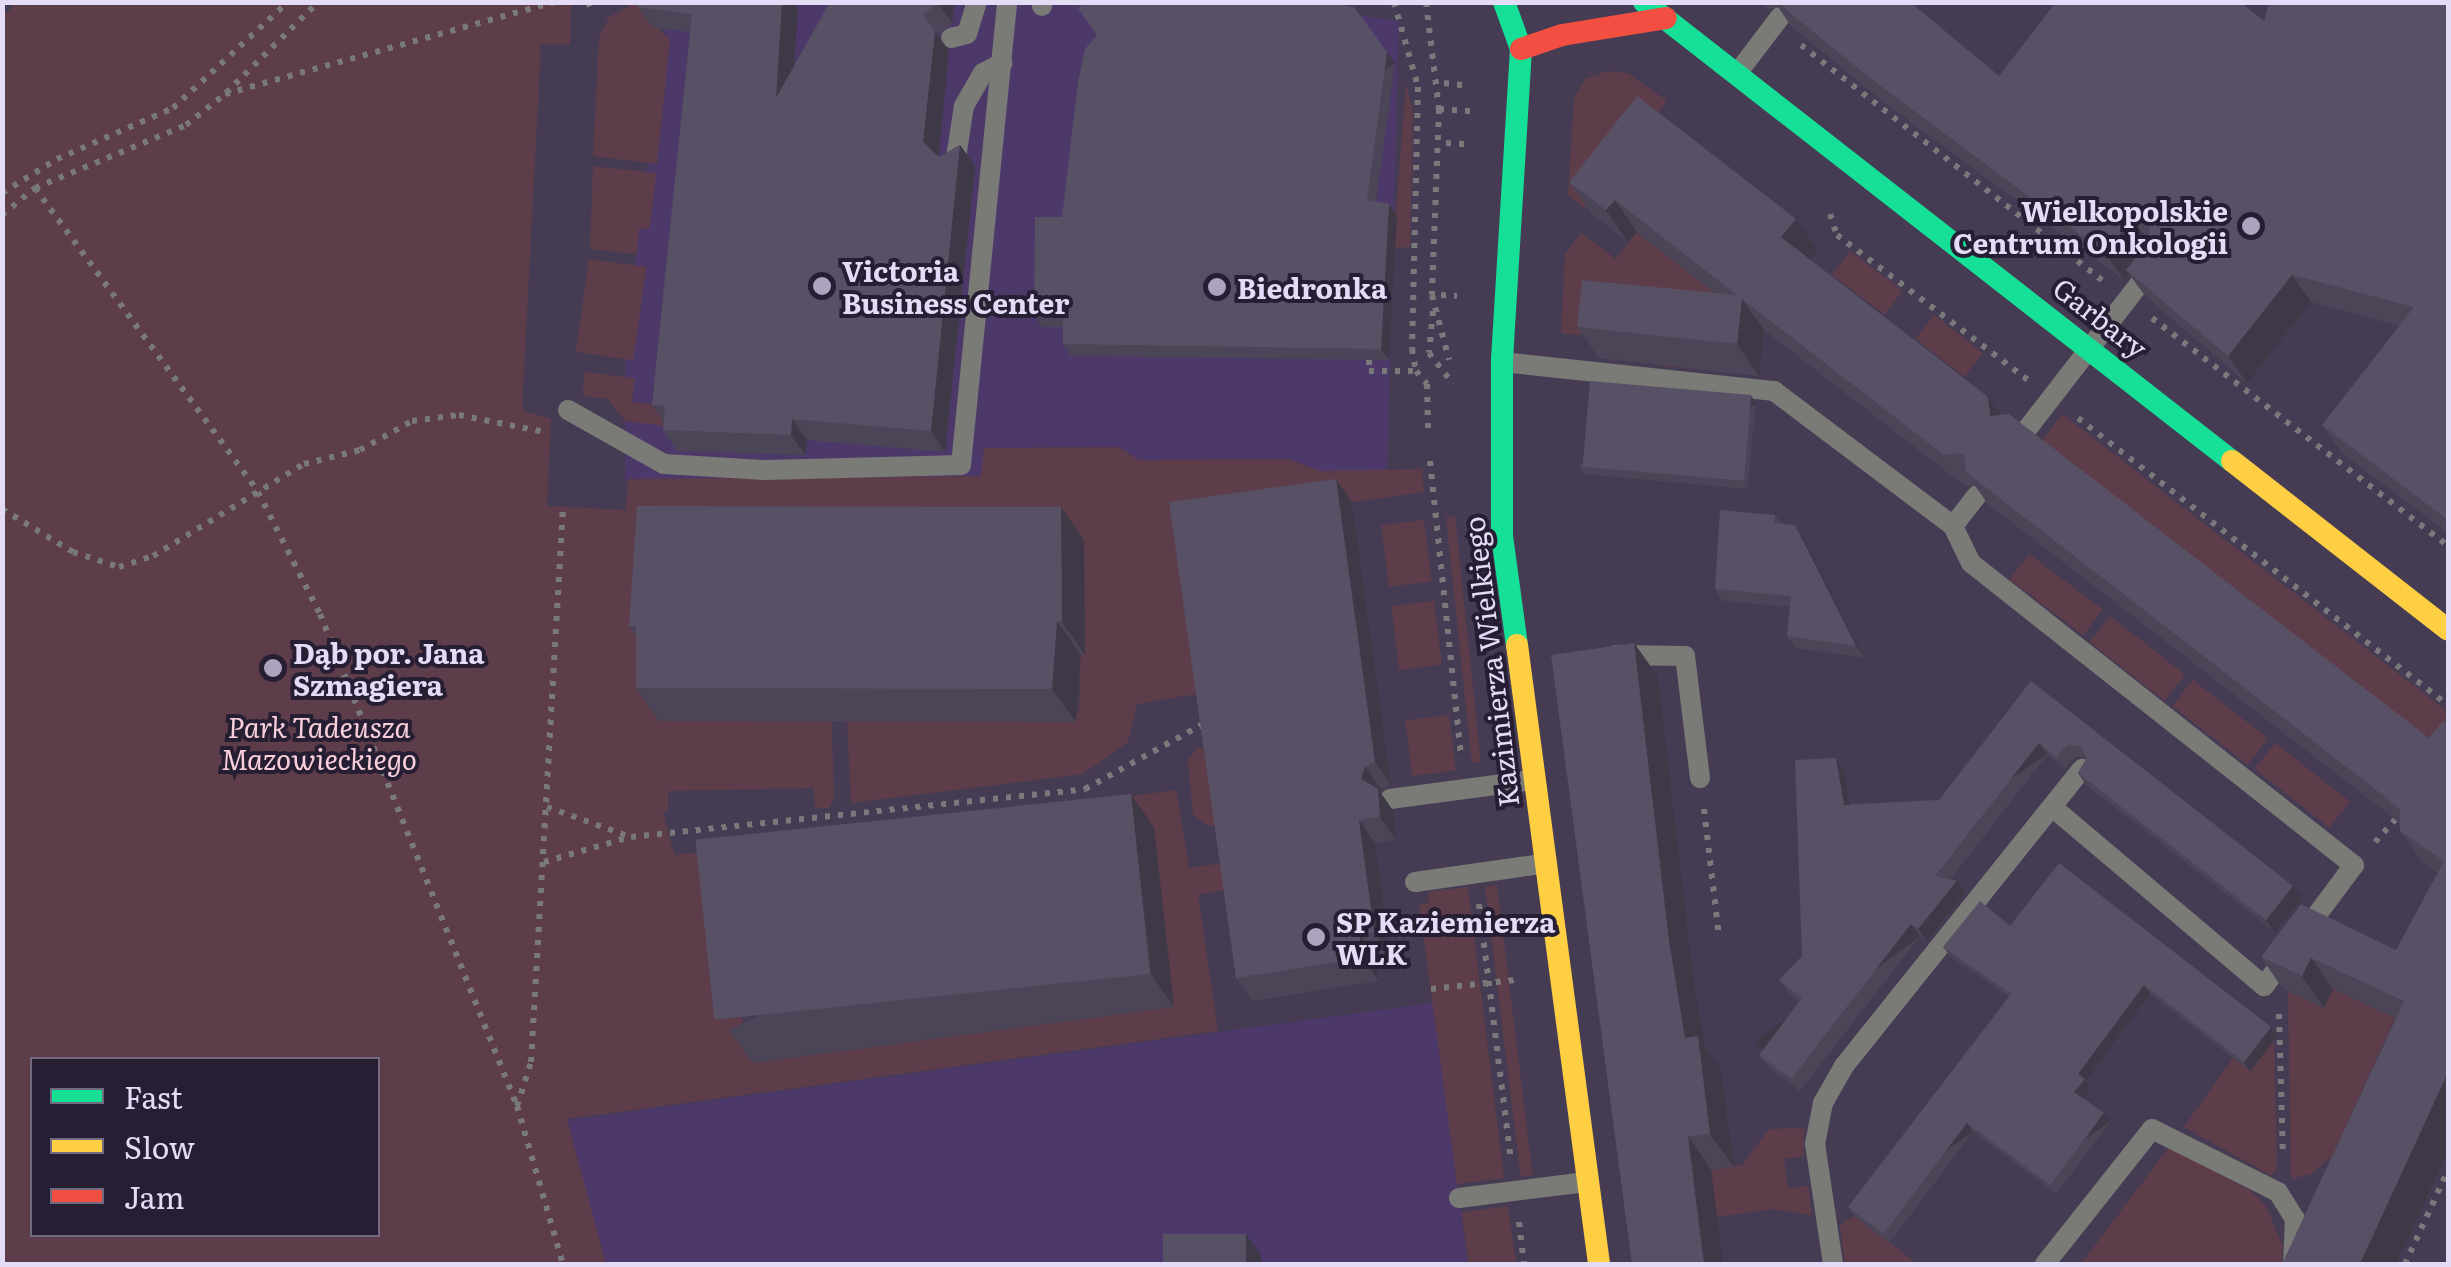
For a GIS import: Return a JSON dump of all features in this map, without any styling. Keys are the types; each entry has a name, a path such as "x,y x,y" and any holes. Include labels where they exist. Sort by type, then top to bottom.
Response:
{"street":[{"path":"1504,2 1521,49 1562,35 1666,18"},
{"name":"Garbary","path":"1644,2 2091,346 2448,630"},
{"name":"Kazimierza Wielkiego","path":"1521,49 1502,362 1502,536 1514,656 1599,1264"}],"lane":[{"path":"951,38 967,34 977,2"},
{"path":"568,410 664,464 766,470 961,465 1007,2"},
{"path":"1738,73 1777,21"},
{"path":"955,164 964,106 983,73 1003,63"},
{"path":"2021,438 2158,260"},
{"path":"1502,362 1774,391 1953,526 1971,563 2354,865 2264,986 2053,808"},
{"path":"1953,526 1977,495"},
{"path":"1591,655 1685,656 1700,778"},
{"path":"1514,656 1544,656"},
{"path":"1832,1264 1815,1144 1823,1103 1844,1066 2082,769"},
{"path":"1390,799 1533,780"},
{"path":"1416,882 1545,864"},
{"path":"2045,1264 2152,1130 2278,1192 2295,1218 2293,1264"},
{"path":"1459,1198 1588,1182"}],"path":[{"path":"2,193 57,159 174,108 288,2"},
{"path":"2,215 35,188 186,124 226,94 318,2"},
{"path":"226,94 554,2"},
{"path":"588,2 592,13"},
{"path":"1394,2 1422,87 1416,370 1428,384 1428,428"},
{"path":"1426,2 1439,109 1433,310"},
{"path":"1777,21 2127,300 2448,546"},
{"path":"1444,83 1476,86"},
{"path":"1463,100 1464,85"},
{"path":"1439,109 1475,111"},
{"path":"1446,144 1469,144"},
{"path":"35,188 258,492 320,614 516,1106 563,1264"},
{"path":"1819,205 1834,217 1838,235 2448,704"},
{"path":"1368,360 1369,371 1416,370"},
{"path":"2,509 73,552 119,567 153,556 304,464 360,450 434,416 550,433"},
{"path":"516,1106 531,1062 563,507"},
{"path":"544,862 631,837 1085,789 1211,720"},
{"path":"1700,778 1719,937"},
{"path":"547,807 631,837"},
{"path":"1431,988 1560,975"},
{"path":"2264,986 2279,1004 2283,1164 2278,1192"},
{"path":"2406,1264 2448,1170"}],"shaded area":[{"path":"1265,2 1399,21 1387,474 625,480 625,336 669,3"},
{"path":"1433,1003 1468,1264 606,1264 566,1120"}],"green space":[{"name":"Park Tadeusza Mazowieckiego","path":"17,3 571,3 570,45 541,44 522,410 551,419 547,506 626,510 628,479 981,476 984,448 1119,447 1139,460 1290,459 1319,471 1422,469 1424,492 1175,527 1208,692 1137,704 1128,742 1083,774 851,803 844,657 1079,713 1084,541 830,656 834,799 829,808 815,808 814,788 668,791 668,811 663,811 674,855 704,852 752,1063 808,1056 834,1044 836,1052 861,1049 883,1037 885,1046 910,1042 909,1034 972,1034 1129,1013 928,824 1176,790 1189,868 1252,859 1256,886 1198,894 1218,1031 567,1119 606,1264 3,1264 2,17"},
{"path":"635,3 662,3 659,29 670,40 657,164 593,156 599,38 609,17"},
{"path":"1608,71 1628,73 1667,101 1584,208 1568,195 1574,99 1585,79"},
{"path":"1406,83 1413,113 1410,247 1393,248"},
{"path":"593,166 656,173 650,228 639,229 637,254 590,249"},
{"path":"1636,232 1759,327 1696,369 1661,366 1589,336 1561,333 1565,254 1581,233 1616,259"},
{"path":"1850,251 1903,291 1885,315 1832,275"},
{"path":"589,259 646,267 633,360 576,352"},
{"path":"1934,315 1983,353 1964,377 1916,339"},
{"path":"584,372 635,378 632,402 669,406 666,426 625,421 608,399 583,396"},
{"path":"2062,414 2448,712 2448,729 2430,753 2036,449"},
{"path":"1455,516 1481,762 1472,763 1446,517"},
{"path":"1424,520 1432,582 1389,587 1381,525"},
{"path":"2029,554 2102,609 2083,635 2010,580"},
{"path":"1434,601 1442,665 1399,670 1391,606"},
{"path":"2110,616 2185,674 2165,700 2090,642"},
{"path":"2193,680 2268,738 2248,764 2173,706"},
{"path":"1449,715 1456,771 1412,776 1405,720"},
{"path":"2275,743 2350,801 2330,827 2255,769"},
{"path":"1215,747 1225,824 1208,826 1193,815 1188,760 1196,749"},
{"path":"1497,885 1533,1175 1521,1176 1485,886"},
{"path":"1468,887 1504,1178 1457,1184 1419,904 1429,903 1428,892"},
{"path":"2333,989 2395,1018 2332,1156 2311,1174 2291,1179 2288,991 2324,1007"},
{"path":"2274,1041 2277,1166 2272,1176 2184,1127 2233,1058 2250,1071"},
{"path":"1804,1128 1804,1156 1784,1159 1788,1188 1808,1186 1812,1215 1772,1209 1717,1217 1711,1170 1742,1165 1769,1129"},
{"path":"2169,1147 2251,1191 2266,1206 2283,1247 2281,1264 2081,1264"},
{"path":"1508,1206 1516,1264 1469,1264 1461,1213"},
{"path":"1854,1216 1918,1264 1845,1264 1840,1225"}],"building":[{"name":"Victoria Business Center","path":"638,2 782,2 776,98 830,2 938,2 923,15 935,31 923,142 939,157 960,145 931,431 792,419 791,435 663,430 665,406 652,405 692,14 638,7"},
{"path":"1086,2 1323,2 1354,7 1387,52 1367,200 1389,204 1381,349 1063,344 1063,315 1034,315 1035,217 1062,217 1078,82 1085,49 1097,35 1078,8"},
{"name":"Wielkopolskie Centrum Onkologii","path":"1777,2 1910,2 1999,76 2056,2 2240,2 2264,21 2269,2 2448,2 2448,520 2322,425 2414,307 2292,275 2228,356 2126,270 2150,239 2148,221 2133,219 2105,253 1866,75"},
{"path":"1637,96 1796,219 1781,237 1988,397 1990,416 2009,414 2429,738 2443,721 2448,725 2448,1072 2360,1264 2282,1264 2404,1001 2311,958 2302,976 2261,957 2301,904 2396,950 2444,861 2400,831 2400,810 2384,796 1966,472 1964,453 1944,455 1742,299 1737,344 1577,327 1582,280 1737,295 1615,200 1606,210 1569,182"},
{"path":"1590,381 1751,395 1744,481 1583,467"},
{"path":"1336,479 1375,762 1365,766 1361,779 1378,789 1380,817 1359,820 1374,932 1359,934 1363,958 1236,978 1169,502"},
{"path":"637,506 1061,507 1062,622 1057,621 1052,689 636,688 636,626 629,626"},
{"path":"1720,510 1775,515 1774,523 1795,525 1856,646 1787,636 1791,596 1715,589"},
{"path":"1634,643 1669,941 1685,1038 1698,1036 1710,1134 1688,1136 1704,1264 1632,1264 1551,655"},
{"path":"2031,681 2293,886 2266,920 2078,773 2087,758 2081,746 2068,745 2056,757 2039,743 1935,876 1957,881 1918,929 1911,924 1791,1079 1759,1055 1802,998 1779,980 1802,956 1795,760 1836,758 1844,805 1939,800"},
{"path":"1131,794 1150,974 714,1020 695,840"},
{"path":"2059,863 2271,1027 2244,1062 2144,985 2078,1074 2085,1079 2074,1092 2104,1113 2050,1185 1967,1123 1883,1234 1848,1207 2011,994 1943,947 1980,901 2010,926"},
{"path":"1163,1234 1246,1234 1246,1264 1163,1264"}],"traffic: fast":[{"path":"1504,2 1521,49 1502,362 1502,536 1517,645"},
{"path":"1644,2 2232,461"}],"traffic: slow":[{"path":"2232,461 2448,630"},
{"path":"1517,645 1599,1264"}],"traffic: jam":[{"path":"1521,49 1562,35 1666,18"}],"place":[{"name":"Wielkopolskie Centrum Onkologii","path":"2251,226"},
{"name":"Victoria Business Center","path":"822,286"},
{"name":"Biedronka","path":"1217,287"},
{"name":"Dąb por. Jana Szmagiera","path":"273,668"},
{"name":"SP Kaziemierza WLK","path":"1316,937"}]}
